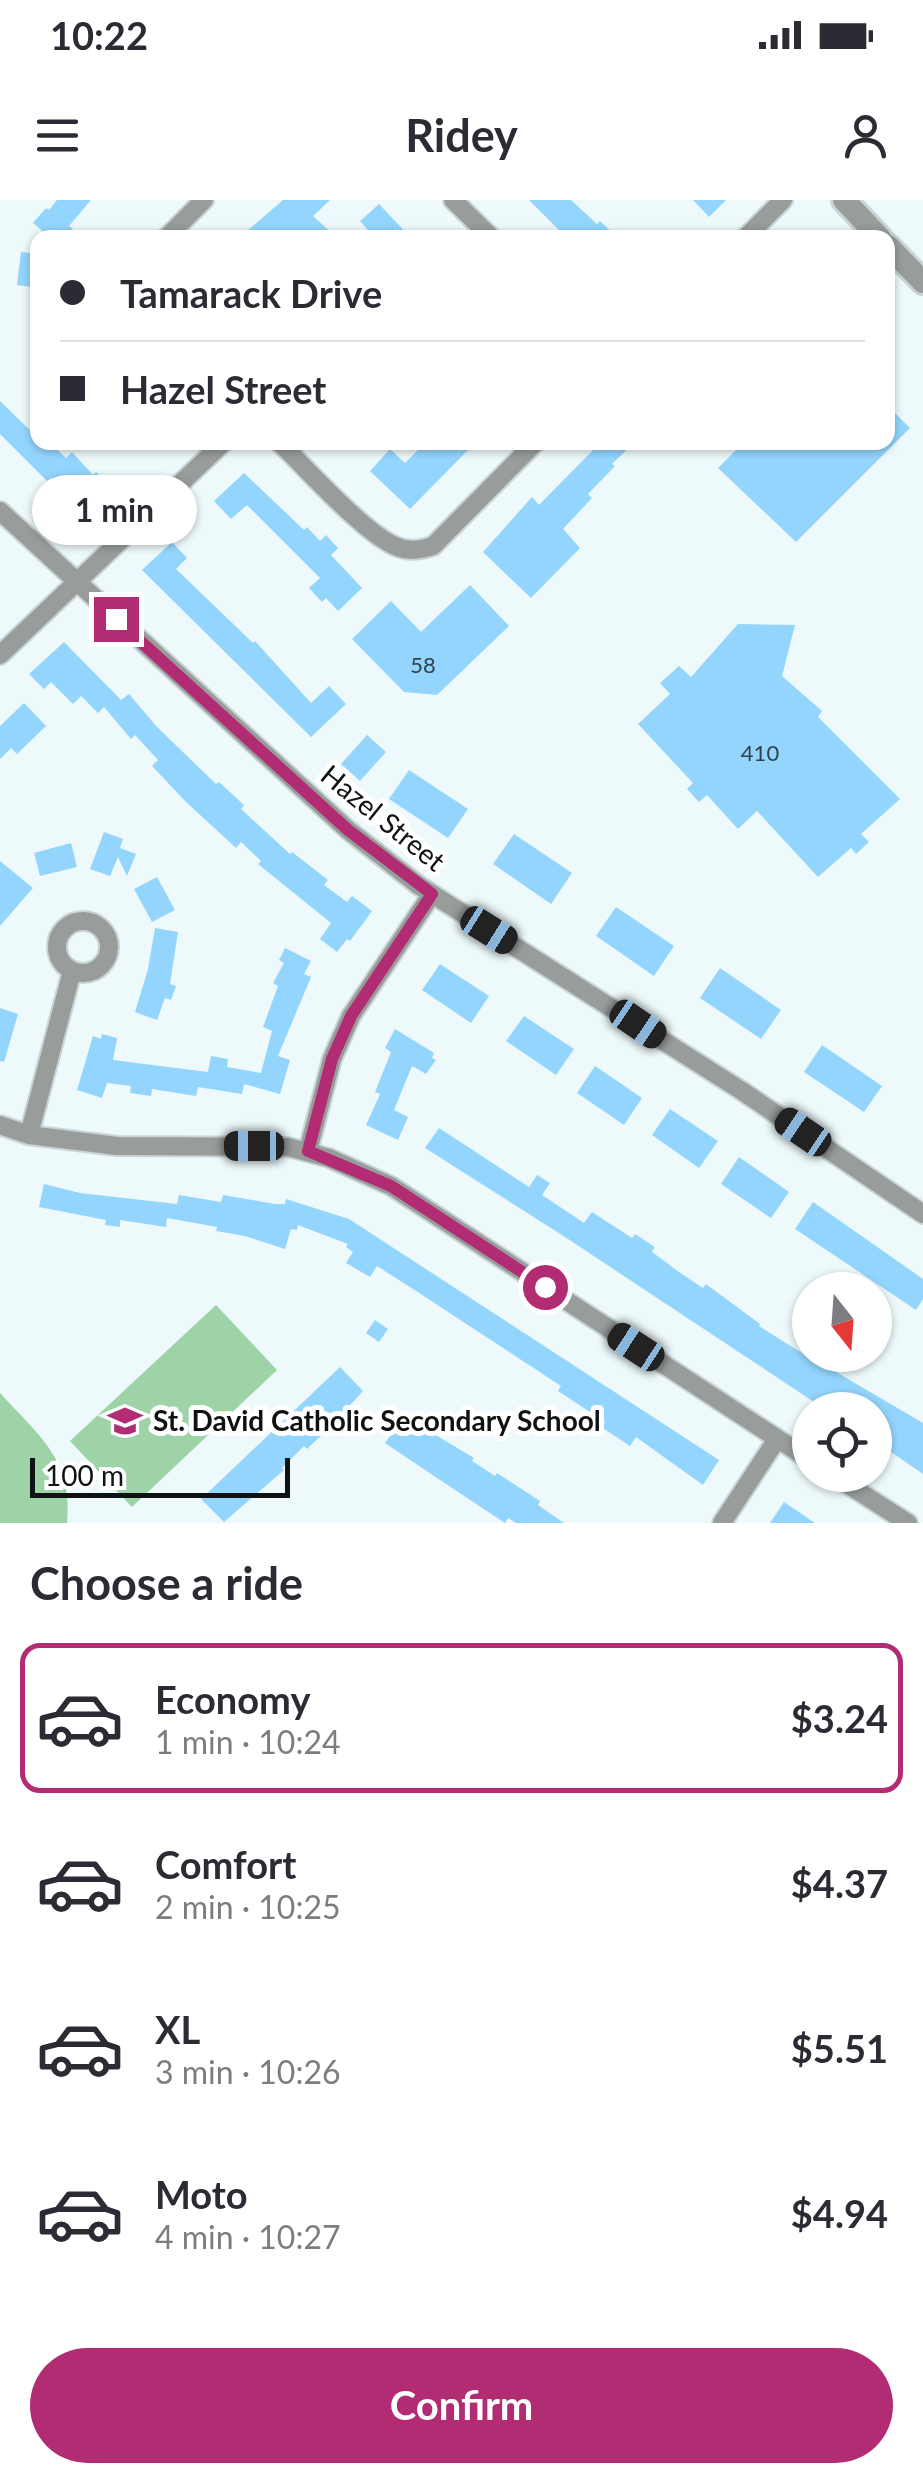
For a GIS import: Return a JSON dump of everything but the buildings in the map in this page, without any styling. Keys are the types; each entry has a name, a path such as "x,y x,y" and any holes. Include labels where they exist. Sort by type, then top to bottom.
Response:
{"street":[{"path":"174,230 204,200"},
{"path":"454,200 484,230"},
{"path":"753,230 782,200"},
{"path":"844,200 872,230"},
{"path":"895,253 923,282"},
{"path":"0,655 216,450"},
{"path":"286,450 376,535 398,548 415,551 433,546 528,450"},
{"name":"Hazel Street","path":"0,511 348,830 432,894 742,1092 923,1214"},
{"path":"308,1151 332,1059 351,1016 432,894"},
{"path":"29,1135 72,971"},
{"path":"0,1125 29,1135 117,1146 288,1147 308,1151 391,1186 792,1448"},
{"path":"722,1523 778,1439"},
{"path":"860,1492 908,1523"}],"green space":[{"path":"216,1305 277,1370 132,1507 70,1441"},
{"path":"0,1393 40,1436 59,1465 65,1482 67,1523 0,1523"}],"place":[{"name":"St. David Catholic Secondary School","path":"125,1421"}],"route":[{"path":"116,619 348,830 432,894 351,1016 332,1059 308,1151 391,1186 545,1287"}]}
